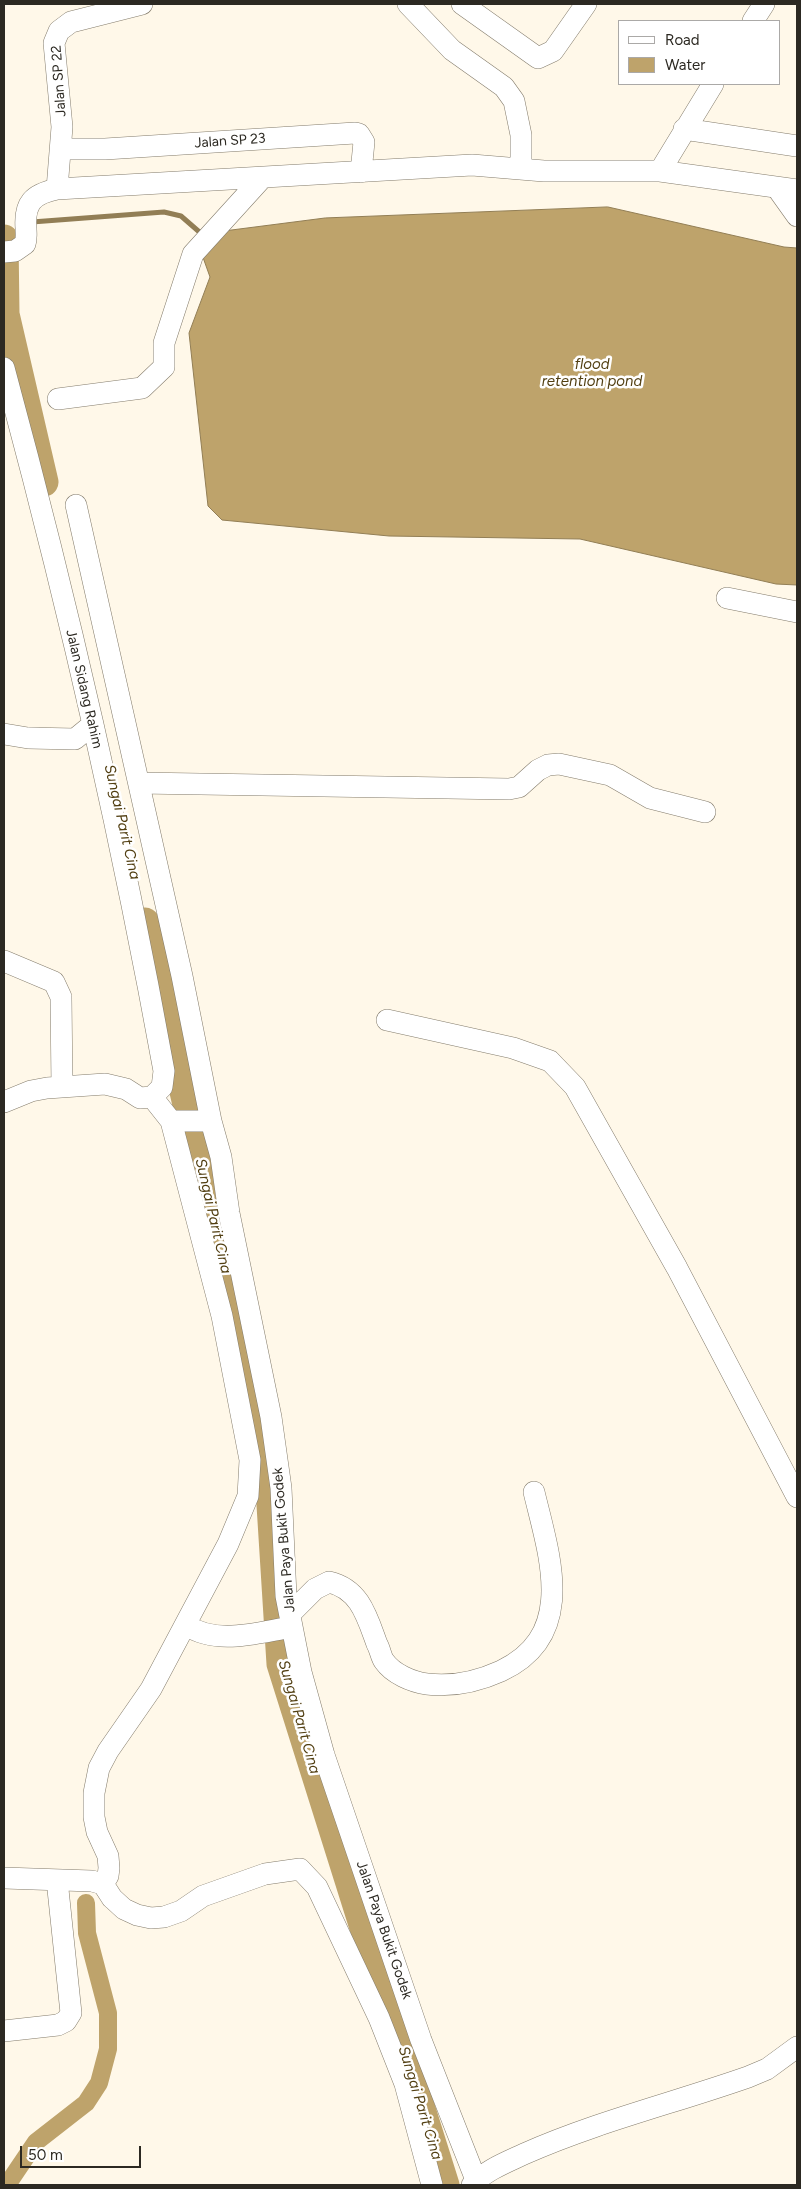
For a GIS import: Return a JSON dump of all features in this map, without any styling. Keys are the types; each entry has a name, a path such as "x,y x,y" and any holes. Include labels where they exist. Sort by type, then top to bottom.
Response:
{"street":[{"name":"Jalan SP 22","path":"57,189 62,127 54,42 59,31 71,22 142,4"},
{"path":"408,4 452,50 504,87 514,101 521,135 521,168"},
{"path":"462,4 538,58 553,51 586,4"},
{"path":"754,20 764,4"},
{"path":"660,171 712,85"},
{"path":"684,129 797,146"},
{"name":"Jalan SP 23","path":"61,149 105,149 355,133 359,134 364,142 361,172"},
{"path":"9,251 25,244 27,238 26,216 28,206 42,192 57,189 472,165 569,172 660,171 787,189 797,216"},
{"path":"58,399 142,388 164,367 164,343 193,254 262,178"},
{"name":"Jalan Sidang Rahim","path":"4,368 45,521 116,827 164,1070 162,1087 163,1110"},
{"name":"Jalan Paya Bukit Godek","path":"76,505 182,976 209,1121 221,1158 229,1213 271,1416 281,1488 286,1596 283,1625 301,1672 324,1755 421,2040 474,2183"},
{"path":"727,598 797,612"},
{"path":"4,734 28,738 75,739 92,725"},
{"path":"139,783 509,789 519,786 538,770 548,765 559,764 610,775 650,798 705,812"},
{"path":"4,961 54,982 61,997 62,1087"},
{"path":"387,1020 514,1048 550,1061 575,1087 678,1268 797,1497"},
{"path":"4,1103 31,1091 105,1084 126,1089 163,1110 209,1121"},
{"path":"103,1884 108,1876 108,1856 97,1832 94,1817 94,1793 99,1768 108,1751 193,1628 248,1496 250,1460 222,1316 163,1110"},
{"path":"193,1628 244,1637 283,1625 315,1589 329,1582 341,1584 352,1591 363,1607 384,1662 404,1678 427,1684 459,1684 487,1677 509,1667 529,1652 544,1634 551,1612 552,1586 548,1550 534,1492"},
{"path":"4,1878 92,1881 103,1884 112,1898 124,1909 136,1915 151,1918 181,1911 203,1896 265,1874 300,1869 317,1887 379,2018 405,2084 432,2185"},
{"path":"4,2031 58,2026 66,2021 71,2013 57,1880"},
{"path":"474,2183 506,2162 561,2137 748,2077 767,2068 797,2047"}],"water":[{"name":"flood retention pond","path":"608,207 784,247 797,248 797,585 776,584 580,539 389,536 222,520 208,506 189,333 210,277 200,249 216,232 325,218"}],"waterway":[{"path":"32,222 164,212 181,216 204,236"},
{"name":"Sungai Parit Cina","path":"4,239 5,314 44,482"},
{"name":"Sungai Parit Cina","path":"145,922 268,1457 281,1664 445,2185"},
{"path":"7,2185 36,2142 86,2103 99,2083 108,2049 108,2013 87,1933 86,1903"}]}
